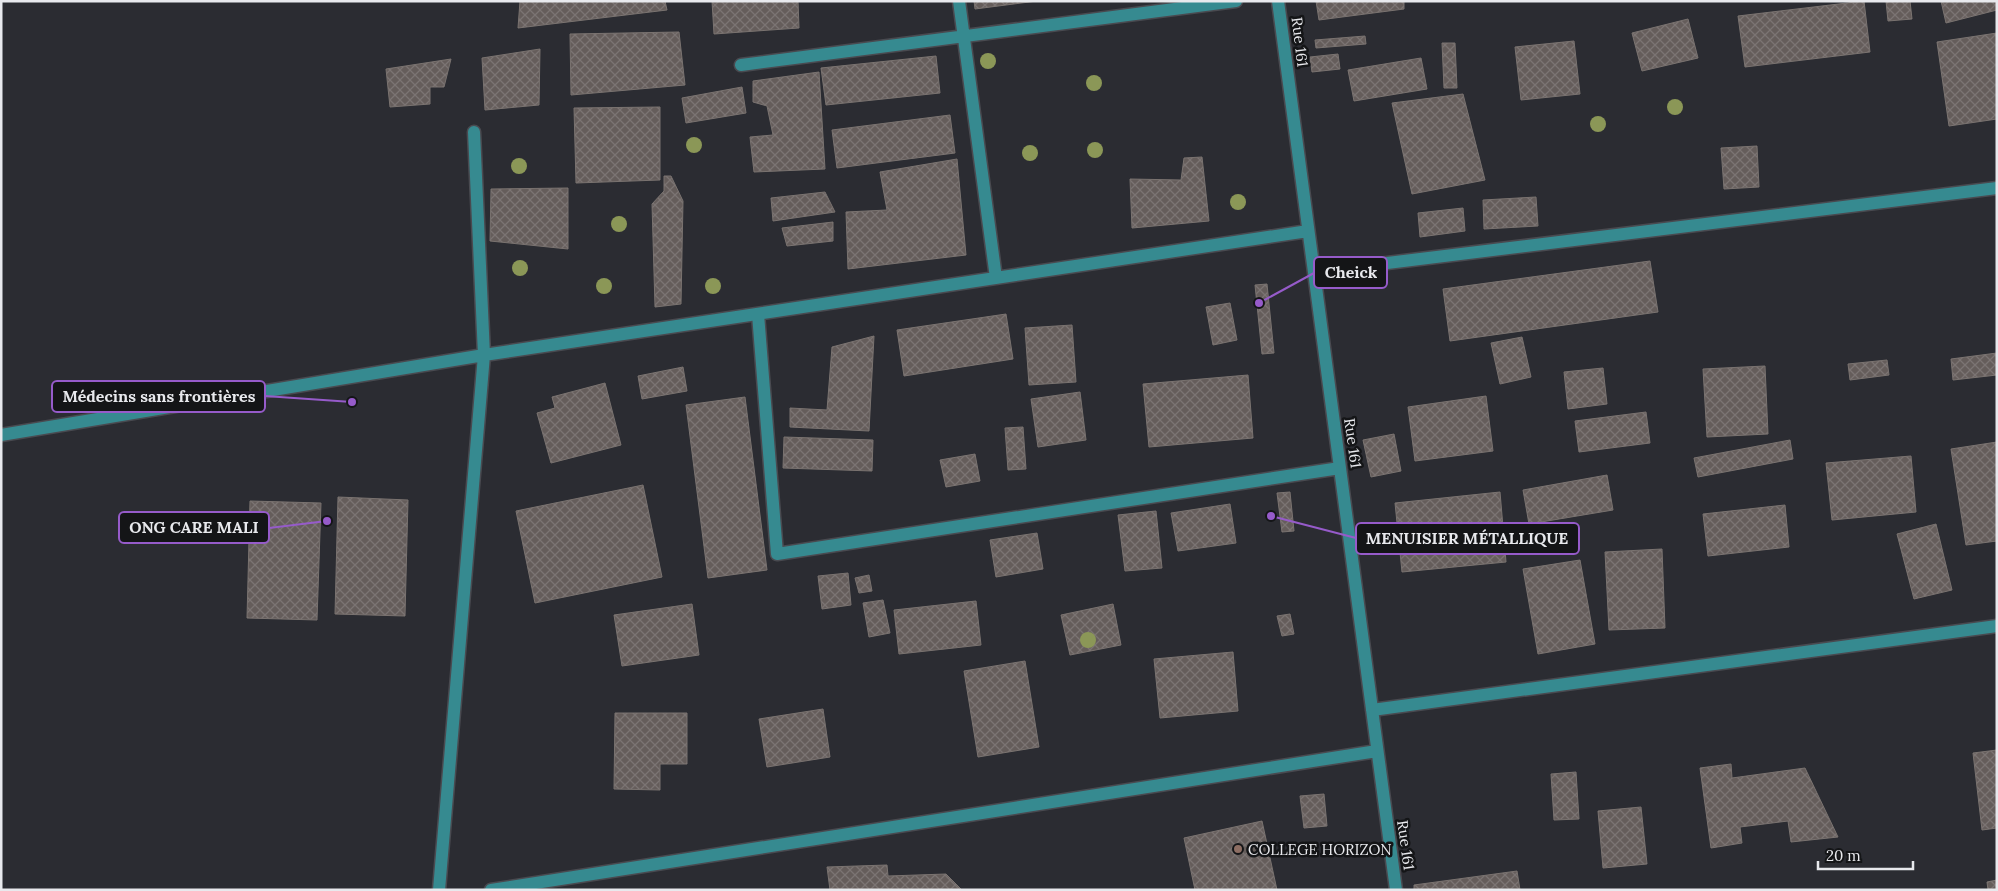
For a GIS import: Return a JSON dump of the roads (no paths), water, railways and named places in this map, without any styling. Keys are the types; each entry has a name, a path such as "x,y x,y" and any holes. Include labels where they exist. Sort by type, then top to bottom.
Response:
{"street":[{"path":"960,1 996,278"},
{"path":"741,65 1236,1"},
{"name":"Rue 161","path":"1278,1 1396,890"},
{"path":"439,890 484,355 474,132"},
{"path":"1314,272 1997,188"},
{"path":"1,435 484,355 1308,231"},
{"path":"758,314 777,554 1340,468"},
{"path":"1372,710 1997,626"},
{"path":"491,890 561,884 1377,751"}],"place":[{"name":"Cheick","path":"1259,303"},
{"name":"Médecins sans frontières","path":"352,402"},
{"name":"MENUISIER MÉTALLIQUE","path":"1271,516"},
{"name":"ONG CARE MALI","path":"327,521"},
{"name":"COLLEGE HORIZON","path":"1238,849"}]}
